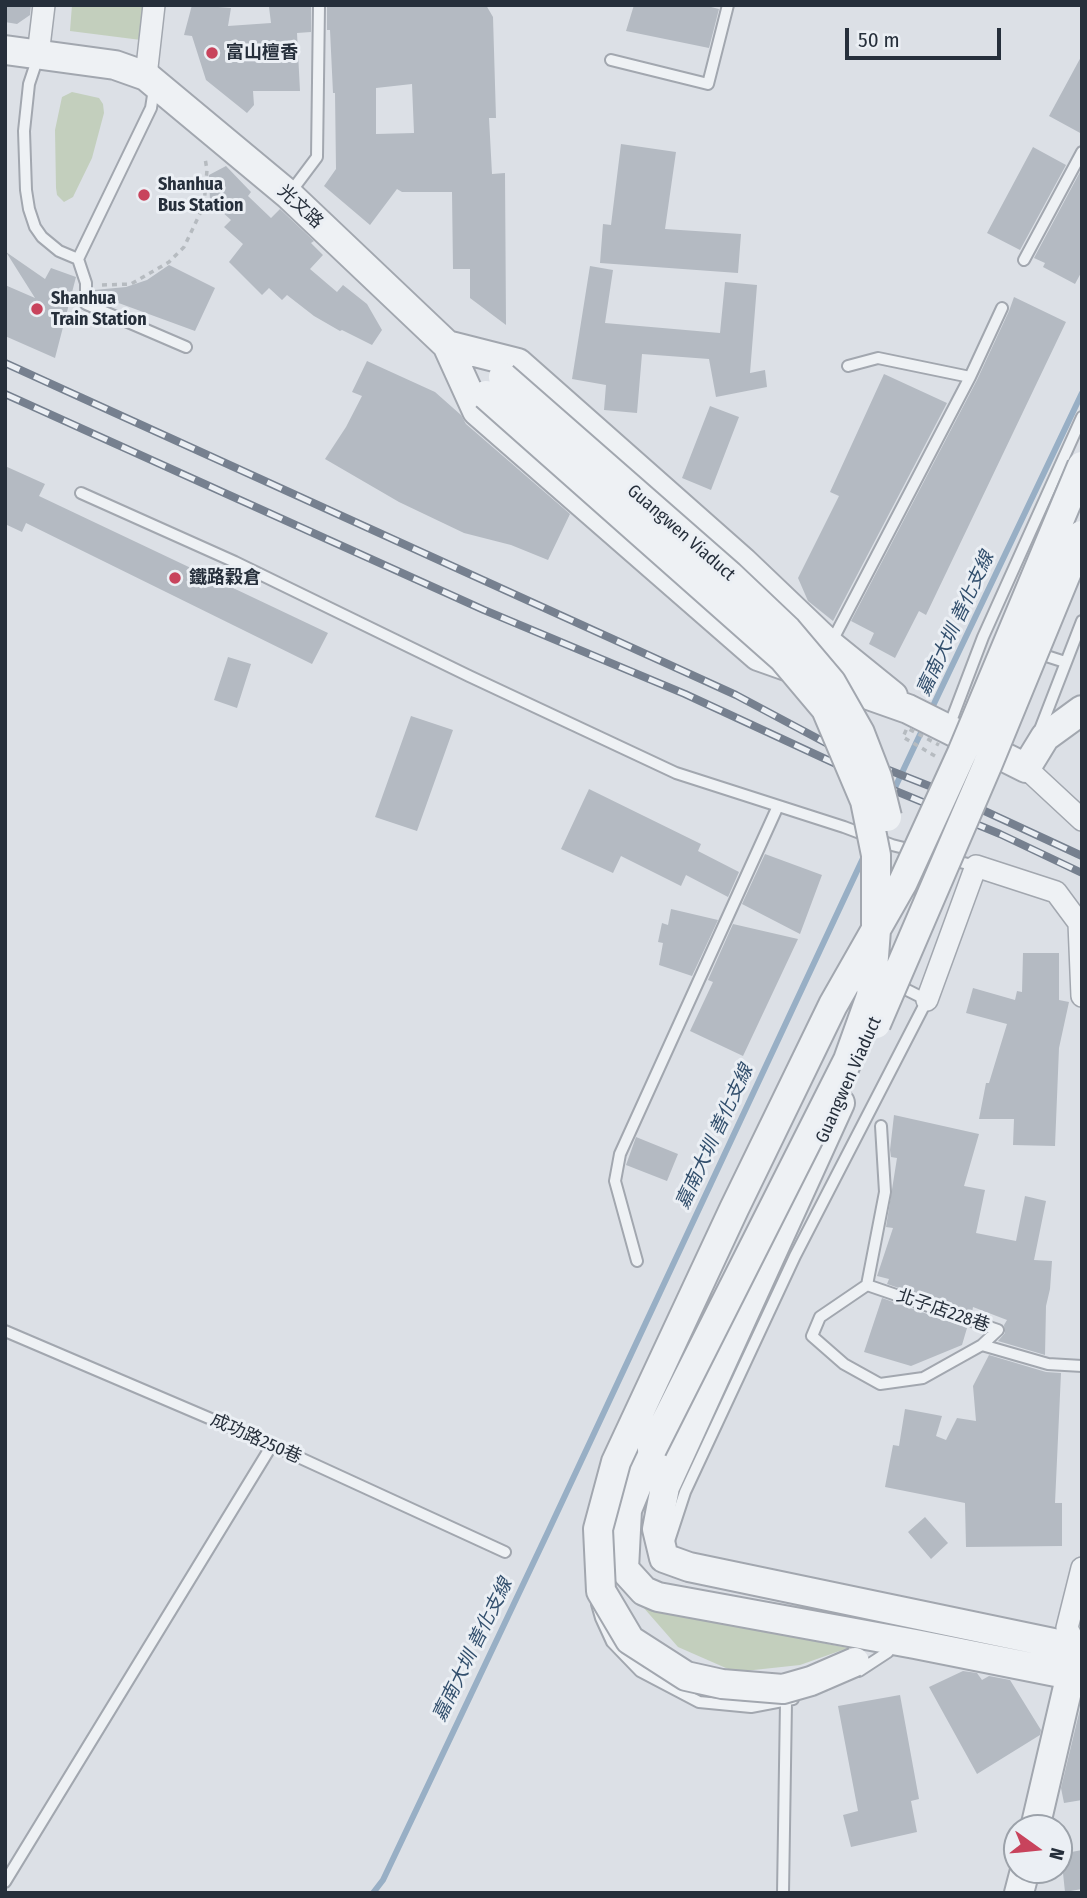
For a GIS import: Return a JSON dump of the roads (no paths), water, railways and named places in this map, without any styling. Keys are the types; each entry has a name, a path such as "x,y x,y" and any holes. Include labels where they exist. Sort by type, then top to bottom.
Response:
{"street":[{"path":"38,55 44,5"},
{"path":"5,50 115,65 146,76 154,5"},
{"name":"光文路","path":"146,76 289,195 447,345"},
{"path":"447,345 494,386"},
{"path":"447,345 518,363 743,562 830,645 908,709"},
{"path":"447,345 478,411 758,656 908,709 1026,768 1082,820"},
{"name":"Guangwen Viaduct","path":"494,386 729,575 787,630 831,682 854,723 877,777 891,833 892,945 884,999 872,1034 665,1487 657,1529 664,1558"},
{"name":"Guangwen Viaduct","path":"494,386 783,658 826,709 866,802 876,855 876,930 870,996 848,1060 652,1448 627,1510 624,1569 644,1591 658,1597 915,1644 1074,1644"},
{"path":"915,1644 855,1662 811,1681 783,1689 722,1684 685,1675 631,1640 601,1591 598,1529 616,1462 833,1005 903,882 962,753 1082,466"},
{"path":"872,1034 1082,535"},
{"path":"819,677 830,645"},
{"path":"1026,768 1045,737 1082,710"},
{"path":"927,1000 976,866 1056,892 1080,923 1082,996"},
{"path":"664,1558 689,1567 1074,1644"},
{"path":"1038,1814 1074,1644 1082,1568"}],"lane":[{"path":"289,195 317,157 319,5"},
{"path":"611,60 708,85 728,5"},
{"path":"38,55 29,84 24,131 29,209 35,227 42,237 59,251 78,259"},
{"path":"146,76 154,86 151,108 78,259 86,284 86,304 186,347"},
{"path":"1024,260 1082,152"},
{"path":"830,645 970,377 1002,308"},
{"path":"848,366 878,358 970,377"},
{"path":"948,730 983,637 1082,417"},
{"path":"81,493 235,562 676,773 892,845 976,866"},
{"path":"1026,768 1082,621"},
{"path":"983,637 1065,662"},
{"path":"637,1261 615,1181 620,1154 778,806"},
{"path":"664,1558 685,1492 795,1256 927,1000 851,962 838,970"},
{"path":"816,1014 833,981"},
{"path":"787,1073 602,1473 590,1535 589,1564 601,1618 612,1642 640,1671 699,1702 751,1707 786,1702 855,1673 887,1653"},
{"path":"867,1285 885,1192 881,1126"},
{"name":"北子店228巷","path":"867,1285 998,1330 982,1345 923,1378 880,1384 844,1364 813,1336 821,1317 867,1285"},
{"name":"成功路250巷","path":"5,1331 272,1445 505,1552"},
{"name":"北子店228巷","path":"982,1345 1048,1364 1082,1366"},
{"path":"5,1882 272,1445"},
{"path":"594,1593 627,1510"},
{"path":"783,1893 786,1702"}],"waterway":[{"name":"嘉南大圳 善化支線","path":"931,710 1082,393"},
{"name":"嘉南大圳 善化支線","path":"891,796 925,724"},
{"name":"嘉南大圳 善化支線","path":"373,1893 383,1880 547,1534 865,854"}],"railway":[{"path":"5,363 736,695 843,752 937,789 1082,856"},
{"path":"5,394 484,610 685,694 886,787 1000,834 1082,873"}],"place":[{"name":"富山檀香","path":"212,53"},
{"name":"Shanhua Bus Station","path":"144,195"},
{"name":"Shanhua Train Station","path":"37,309"},
{"name":"鐵路穀倉","path":"175,578"}]}
